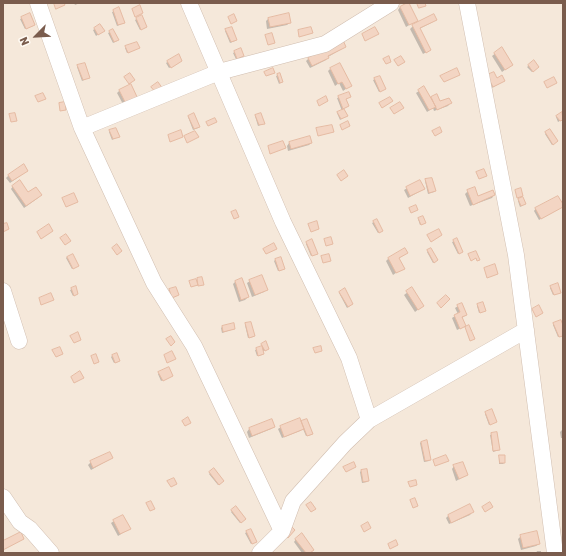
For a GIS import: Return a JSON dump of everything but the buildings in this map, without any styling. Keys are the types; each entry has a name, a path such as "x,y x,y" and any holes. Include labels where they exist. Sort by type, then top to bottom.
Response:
{"street":[{"path":"38,3 82,128 154,283 194,346 282,531"},
{"path":"189,3 283,222 350,358 369,420"},
{"path":"82,128 218,72 325,44 391,3"},
{"path":"467,3 516,254 555,553"},
{"path":"3,291 19,341"},
{"path":"260,553 282,531 293,501 345,443 369,420 526,330"},
{"path":"3,497 20,522 30,529 51,553"}],"shaded area":[{"path":"3,3 563,3 563,553 3,553"}]}
